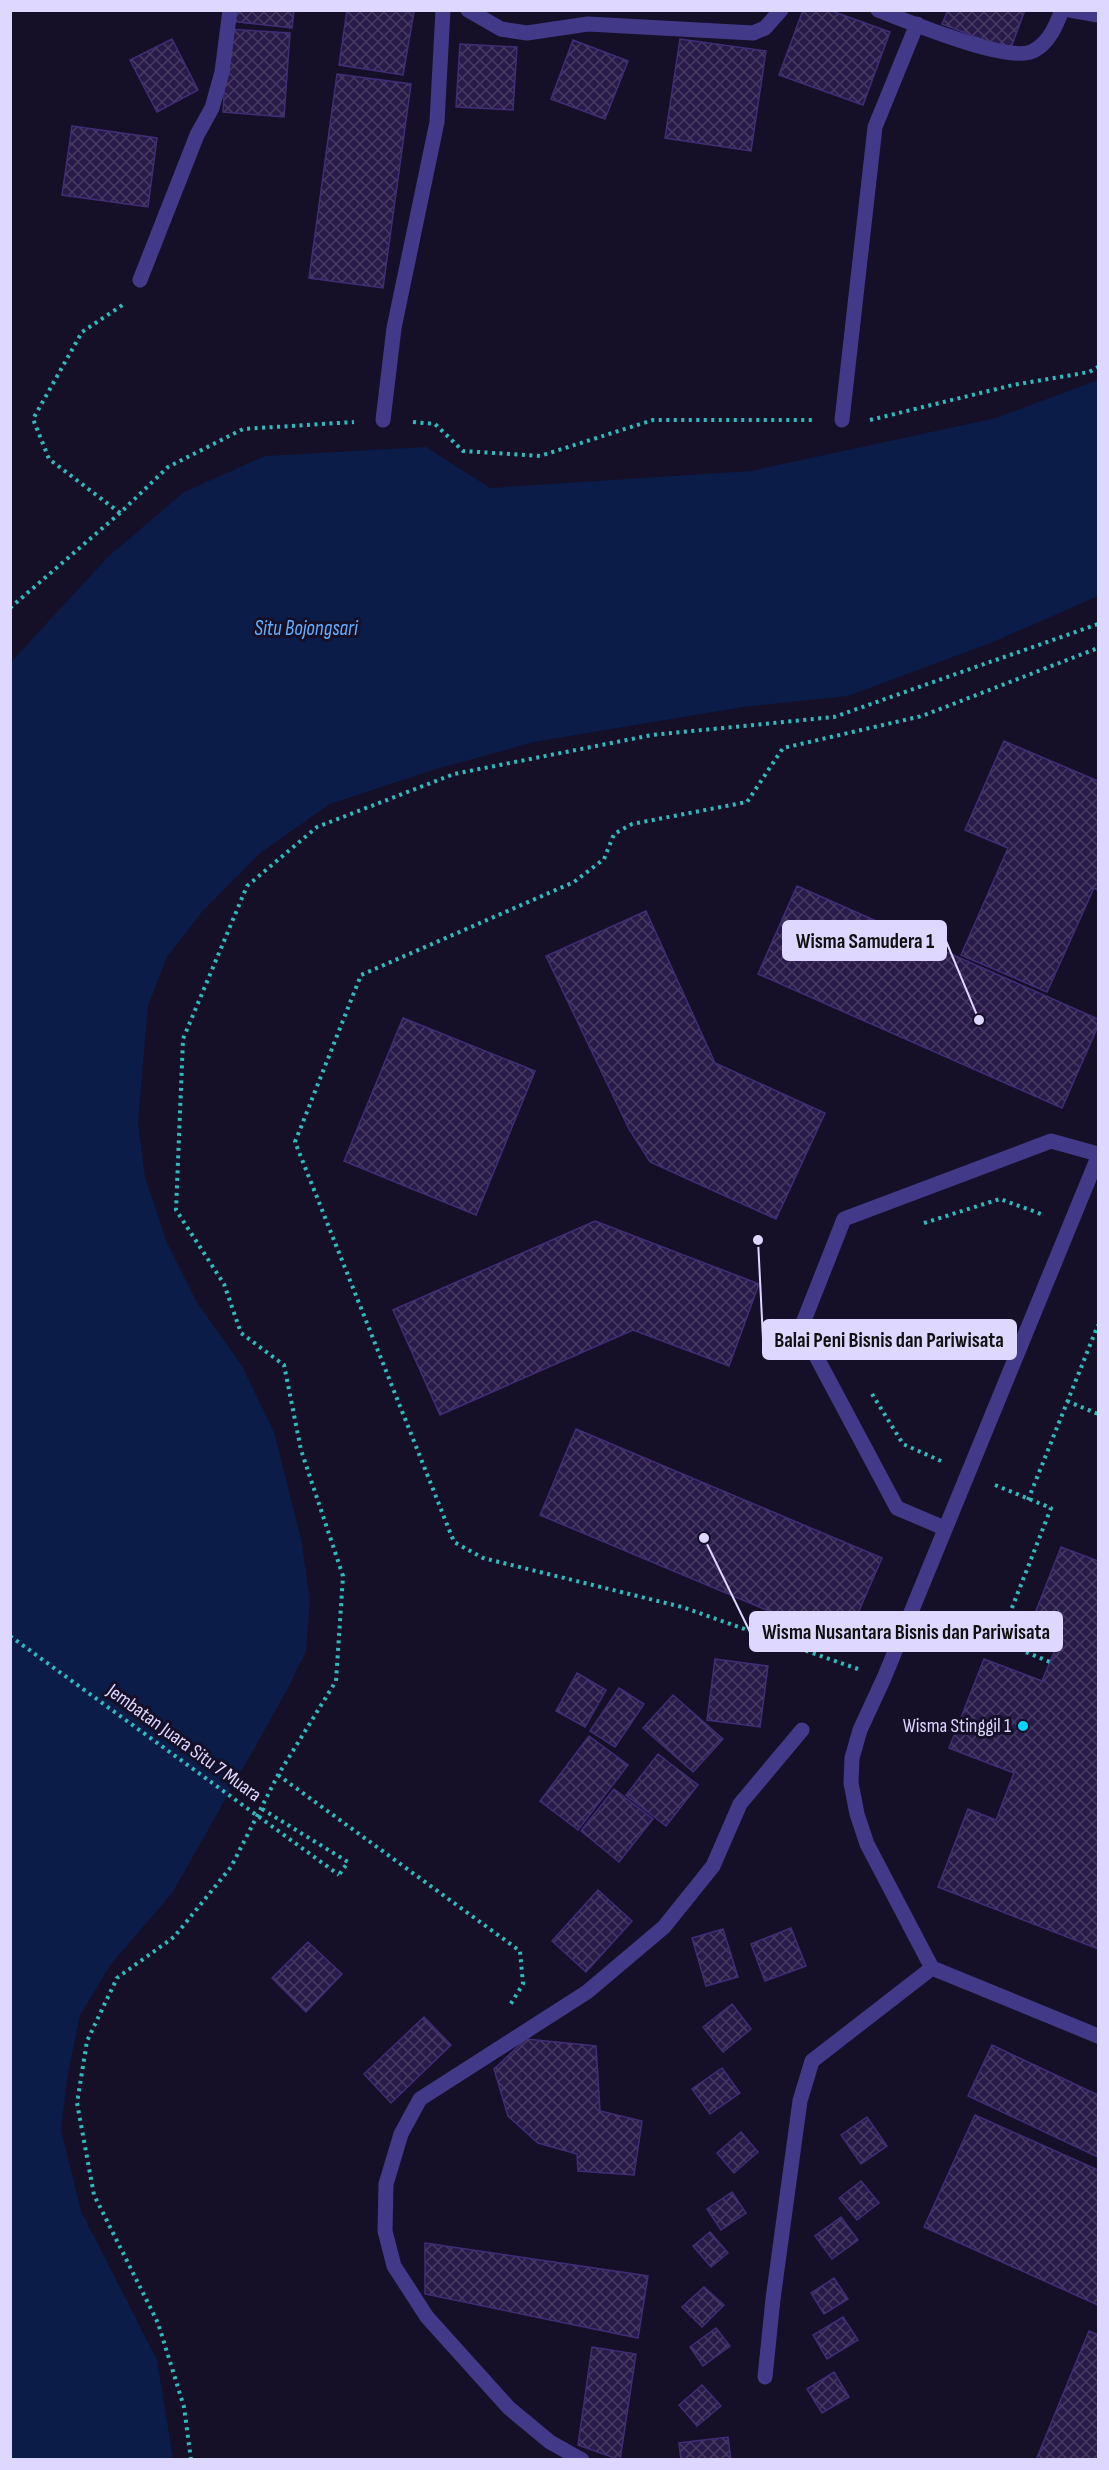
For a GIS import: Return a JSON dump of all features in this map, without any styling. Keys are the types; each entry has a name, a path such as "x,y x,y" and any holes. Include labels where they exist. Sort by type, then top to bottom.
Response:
{"street":[{"path":"140,280 197,135 212,108 222,72 230,10"},
{"path":"383,420 394,328 437,122 442,10"},
{"path":"468,10 501,29 527,33 567,25 615,24 753,33 765,28 781,10"},
{"path":"878,10 990,49 1019,56 1033,52 1044,43 1055,29 1062,10"},
{"path":"1070,10 1098,15"},
{"path":"842,420 875,127 917,24"},
{"path":"944,1528 897,1508 801,1328 844,1219 1051,1141 1098,1156 884,1678 860,1730 852,1758 851,1783 857,1814 867,1844 932,1968 1098,2036"},
{"path":"582,2460 550,2442 502,2401 427,2317 394,2266 385,2231 386,2184 401,2134 420,2099 587,1992 664,1926 713,1866 740,1804 802,1730"},
{"path":"765,2377 773,2299 800,2101 812,2061 932,1968"}],"path":[{"path":"120,513 49,459 33,419 82,332 123,306 140,280"},
{"path":"10,608 120,513 168,467 243,429 383,420 435,424 463,451 540,456 653,420 876,421 1013,385 1089,372 1098,367"},
{"path":"190,2460 184,2407 158,2323 94,2195 77,2103 87,2041 117,1978 174,1937 231,1867 278,1775 336,1681 343,1576 301,1450 284,1365 241,1334 224,1284 176,1210 183,1039 247,886 317,827 454,774 652,735 834,717 1098,624"},
{"path":"884,1678 682,1607 483,1558 454,1542 295,1142 361,975 574,882 604,859 614,834 632,824 747,802 783,748 922,716 1098,648"},
{"path":"923,1224 1000,1199 1070,1225"},
{"path":"1028,1500 1098,1325"},
{"path":"1092,1340 1098,1342"},
{"path":"867,1386 903,1444 1051,1509 999,1641 1050,1662"},
{"path":"1067,1401 1098,1414"},
{"name":"Jembatan Juara Situ 7 Muara","path":"10,1636 339,1875 348,1862 262,1809"},
{"path":"278,1775 520,1951 523,1984 505,2012"}],"water":[{"name":"Situ Bojongsari","path":"1098,380 1098,596 993,642 848,696 743,707 534,742 433,770 330,804 259,854 201,913 167,957 148,1006 138,1122 145,1177 167,1243 196,1301 242,1366 274,1432 301,1539 310,1600 306,1651 287,1690 173,1892 111,1964 80,2015 68,2073 61,2130 81,2211 157,2360 173,2459 11,2459 11,662 109,556 184,492 265,456 426,447 490,488 750,471 996,418"}],"building":[{"path":"231,10 294,10 292,28 230,21"},
{"path":"347,10 414,12 403,75 339,65"},
{"path":"803,10 829,10 890,32 863,105 779,75"},
{"path":"948,10 1025,10 1010,50 942,24"},
{"path":"228,29 290,33 284,117 223,112"},
{"path":"172,39 198,90 157,112 130,60"},
{"path":"680,39 766,51 751,151 665,138"},
{"path":"573,40 628,61 605,119 551,99"},
{"path":"460,44 517,47 513,110 456,107"},
{"path":"337,74 411,84 383,288 309,278"},
{"path":"72,126 157,138 148,207 62,195"},
{"path":"1004,741 1098,781 1098,890 1094,888 1047,992 961,955 1008,848 965,830"},
{"path":"797,886 1098,1019 1098,1026 1062,1108 758,974"},
{"path":"646,911 715,1063 825,1113 776,1219 650,1162 629,1129 546,956"},
{"path":"403,1018 535,1071 476,1215 344,1161"},
{"path":"595,1221 759,1284 729,1366 633,1330 440,1415 393,1310"},
{"path":"576,1429 882,1558 845,1643 540,1515"},
{"path":"1061,1547 1098,1561 1098,1949 938,1887 968,1809 996,1820 1014,1773 949,1748 984,1659 1042,1681 1057,1645 1027,1634"},
{"path":"715,1659 768,1666 760,1727 707,1720"},
{"path":"577,1673 606,1690 585,1727 556,1711"},
{"path":"619,1688 644,1704 615,1747 590,1731"},
{"path":"673,1695 723,1739 693,1772 643,1728"},
{"path":"589,1736 628,1765 578,1830 540,1801"},
{"path":"658,1754 698,1785 666,1826 626,1795"},
{"path":"614,1789 653,1819 619,1862 581,1831"},
{"path":"598,1890 632,1921 586,1972 552,1941"},
{"path":"791,1928 806,1966 765,1981 751,1944"},
{"path":"723,1929 738,1977 706,1986 692,1938"},
{"path":"308,1942 342,1974 306,2012 272,1978"},
{"path":"732,2004 751,2029 723,2052 703,2027"},
{"path":"424,2017 451,2045 391,2103 364,2074"},
{"path":"526,2039 596,2046 600,2111 642,2121 634,2175 578,2171 577,2154 538,2143 508,2116 494,2069"},
{"path":"992,2045 1098,2095 1098,2157 968,2096"},
{"path":"722,2068 740,2093 710,2114 692,2089"},
{"path":"975,2115 1098,2170 1098,2305 924,2227"},
{"path":"867,2117 887,2146 861,2164 841,2135"},
{"path":"741,2132 758,2152 734,2173 717,2153"},
{"path":"861,2181 879,2203 857,2220 839,2198"},
{"path":"732,2192 746,2213 721,2230 707,2209"},
{"path":"841,2217 858,2240 832,2259 815,2236"},
{"path":"710,2232 728,2253 711,2267 693,2246"},
{"path":"425,2243 648,2276 638,2338 425,2294"},
{"path":"834,2278 848,2299 824,2314 811,2293"},
{"path":"704,2287 724,2305 702,2327 682,2307"},
{"path":"843,2317 858,2340 827,2359 813,2335"},
{"path":"716,2328 730,2346 703,2366 690,2347"},
{"path":"1089,2331 1098,2335 1098,2460 1036,2460"},
{"path":"592,2347 636,2354 620,2460 578,2445"},
{"path":"834,2372 849,2397 822,2413 807,2389"},
{"path":"702,2385 721,2406 697,2426 679,2405"},
{"path":"728,2437 731,2460 681,2460 679,2443"}],"place":[{"name":"Wisma Samudera 1","path":"979,1020"},
{"name":"Balai Peni Bisnis dan Pariwisata","path":"758,1240"},
{"name":"Wisma Nusantara Bisnis dan Pariwisata","path":"704,1538"},
{"name":"Wisma Stinggil 1","path":"1023,1726"}]}
